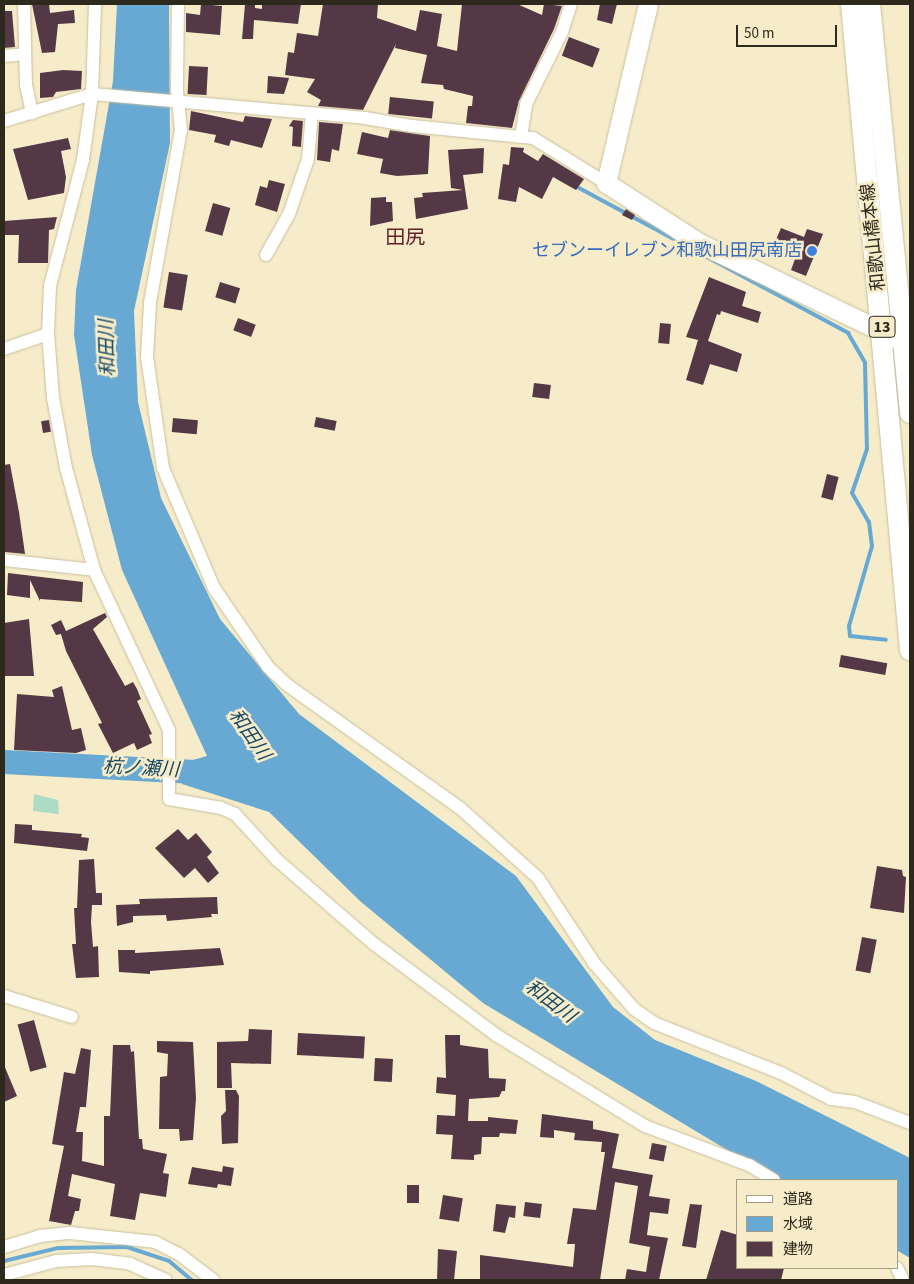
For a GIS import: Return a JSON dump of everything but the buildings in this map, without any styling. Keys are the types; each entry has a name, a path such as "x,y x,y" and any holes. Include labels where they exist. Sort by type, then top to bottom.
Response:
{"main road":[{"name":"和歌山橋本線","path":"850,4 883,330 910,650"},
{"name":"和歌山橋本線","path":"870,4 907,344 910,412"}],"street":[{"path":"24,4 25,54 32,113"},
{"path":"95,4 97,95 83,160 50,286 48,334 56,416 94,570 169,730 169,799 221,808 235,814 278,860 374,944 496,1035 645,1126 749,1165 772,1179"},
{"path":"178,4 175,100 181,130 177,162 150,303 147,357 154,419 163,468 214,588 268,667 286,684 460,808 538,878 594,963 634,1009 654,1023 781,1072 831,1099 855,1102 910,1123"},
{"path":"521,137 526,104 562,32 570,4"},
{"path":"606,183 648,4"},
{"path":"4,56 25,54"},
{"path":"4,122 97,95 175,100 312,113 521,137 545,143 699,243 883,330 907,344"},
{"path":"266,255 289,214 308,160 312,113"},
{"path":"4,348 48,334"},
{"path":"4,560 94,570"},
{"path":"4,996 72,1018"},
{"path":"4,1247 40,1236 70,1233 155,1242 180,1254 212,1280"},
{"path":"4,1275 56,1260 92,1259 130,1264 166,1280"},
{"path":"898,1269 904,1280"}],"green space":[{"path":"34,794 58,800 59,814 33,811"}],"water":[{"name":"和田川","path":"117,4 169,4 170,143 134,311 138,402 161,498 220,619 299,714 516,876 613,1007 655,1040 756,1081 910,1158 910,1258 899,1252 899,1179 775,1179 483,1003 360,901 269,812 182,784 182,763 207,756 122,570 92,455 74,335 76,290 113,81"}],"waterway":[{"path":"579,188 848,333 865,363 867,449 852,493 869,522 872,546 849,626 850,636 886,640"},
{"name":"杭ノ瀬川","path":"4,762 215,773"},
{"path":"4,1261 58,1248 127,1247 169,1261 192,1280"}],"place":[{"name":"セブンーイレブン和歌山田尻南店","path":"812,251"}],"district":[{"name":"田尻","path":"405,238"}]}
